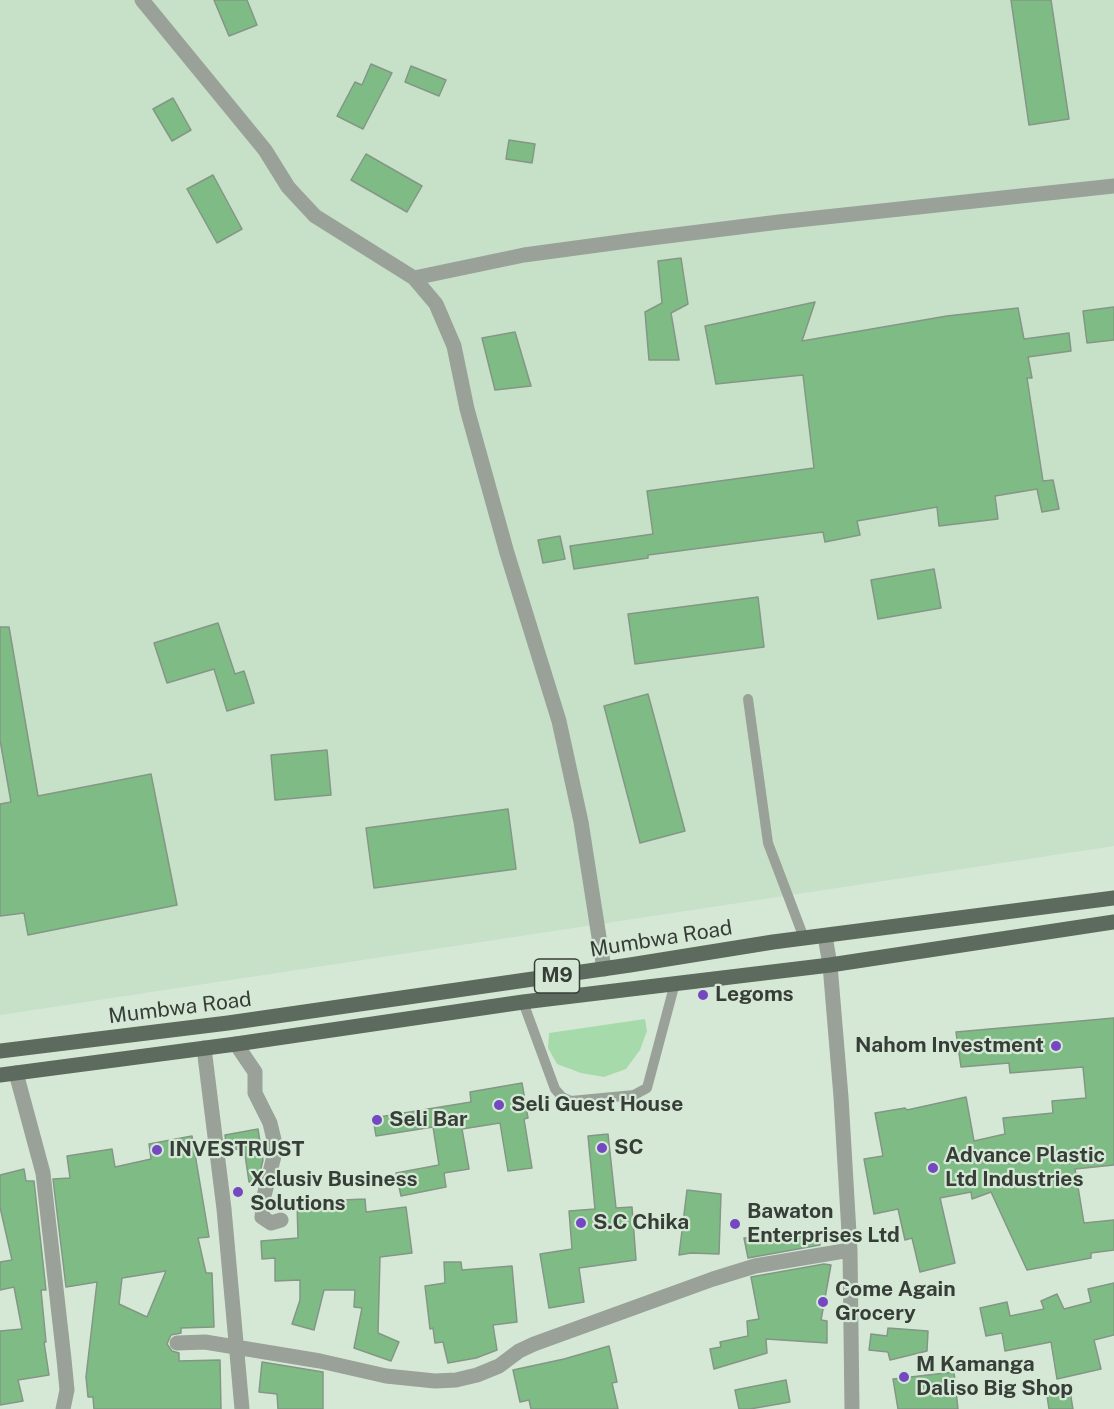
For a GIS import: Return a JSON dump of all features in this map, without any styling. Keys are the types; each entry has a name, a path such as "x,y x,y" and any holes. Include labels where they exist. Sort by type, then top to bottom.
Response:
{"main road":[{"name":"Mumbwa Road","path":"0,1051 228,1023 804,938 1114,898"},
{"name":"Mumbwa Road","path":"0,1075 236,1044 523,1002 830,965 1114,922"}],"street":[{"path":"142,0 265,150 288,187 315,216 414,278 436,304 454,346 467,409 507,553 559,721 581,822 604,969"},
{"path":"414,278 524,255 635,240 1114,186"},
{"path":"825,936 830,965 841,1097 850,1250 852,1409"},
{"path":"236,1044 255,1072 255,1094 270,1123 276,1148 264,1196 262,1217 271,1223 281,1220"},
{"path":"204,1048 224,1209 242,1409"},
{"path":"16,1073 43,1173 67,1390 63,1409"},
{"path":"177,1343 205,1342 237,1346 386,1376 435,1381 456,1380 499,1366 519,1351 534,1344 713,1279 756,1266 850,1250"}],"lane":[{"path":"748,699 768,843 804,938"},
{"path":"523,1002 555,1089 562,1097 572,1101 634,1095 647,1088 675,983"}],"shaded area":[{"path":"0,0 1114,0 1114,846 0,1015"}],"green space":[{"path":"645,1019 647,1031 640,1050 626,1069 604,1077 581,1073 557,1064 548,1048 549,1033"}],"building":[{"path":"214,0 247,0 257,25 229,36"},
{"path":"1011,0 1051,0 1069,119 1029,125"},
{"path":"371,64 392,73 363,129 337,116 355,82 362,85"},
{"path":"411,66 446,80 439,96 405,82"},
{"path":"173,98 191,130 172,141 153,109"},
{"path":"509,140 535,144 532,163 506,159"},
{"path":"366,154 422,186 407,212 351,180"},
{"path":"213,175 242,229 217,243 187,189"},
{"path":"681,258 688,304 671,313 679,360 649,360 645,312 662,303 658,261"},
{"path":"815,302 802,341 947,316 1018,308 1024,339 1069,333 1071,351 1028,357 1032,378 1027,378 1043,481 1053,480 1059,509 1042,512 1037,489 995,496 998,519 939,526 937,507 857,521 860,535 825,542 823,532 648,555 648,558 574,569 570,546 653,534 647,491 814,468 803,375 716,384 705,326"},
{"path":"1114,307 1114,340 1087,343 1083,311"},
{"path":"515,332 531,386 495,390 482,338"},
{"path":"560,536 565,559 543,563 538,540"},
{"path":"934,569 941,608 878,619 871,580"},
{"path":"758,597 764,647 635,664 628,614"},
{"path":"218,623 235,674 244,671 254,703 227,711 214,669 167,683 154,643"},
{"path":"0,627 9,627 38,796 151,774 177,905 28,935 24,913 0,916 0,804 11,802 0,740"},
{"path":"648,694 685,831 640,843 604,706"},
{"path":"327,750 331,795 275,800 271,755"},
{"path":"508,809 516,869 374,888 366,828"},
{"path":"1114,1018 1114,1165 1075,1169 1084,1223 1114,1220 1114,1250 1091,1253 1091,1258 1027,1270 991,1192 972,1199 971,1192 940,1198 955,1263 920,1272 912,1238 905,1240 898,1209 874,1214 864,1159 883,1156 875,1113 905,1108 907,1110 966,1097 974,1141 1005,1134 1003,1118 1053,1113 1052,1101 1086,1098 1083,1067 1010,1073 1009,1063 961,1067 956,1032"},
{"path":"522,1083 528,1118 524,1119 532,1168 508,1171 500,1123 462,1129 469,1169 444,1173 446,1187 401,1196 396,1173 439,1165 433,1127 376,1136 373,1118 471,1102 470,1092"},
{"path":"258,1129 263,1160 258,1181 249,1182 244,1148 227,1151 225,1135"},
{"path":"608,1134 616,1208 632,1207 636,1260 579,1268 584,1302 549,1308 540,1254 572,1249 569,1211 595,1209 588,1136"},
{"path":"192,1136 209,1237 198,1238 206,1273 212,1273 214,1327 181,1328 181,1333 171,1335 167,1344 172,1351 179,1353 179,1361 220,1360 221,1409 94,1409 93,1397 88,1397 86,1377 97,1282 66,1287 53,1179 70,1178 67,1156 112,1149 115,1167 151,1159 149,1144","holes":["166,1271 147,1317 119,1304 122,1278"]},
{"path":"24,1169 26,1181 34,1181 46,1290 41,1290 46,1342 44,1342 49,1375 18,1380 23,1401 0,1405 0,1331 22,1329 14,1287 0,1290 0,1262 12,1260 0,1207 0,1175"},
{"path":"687,1190 721,1194 719,1254 679,1255"},
{"path":"365,1199 366,1212 406,1207 412,1253 380,1257 378,1333 399,1342 391,1361 354,1348 362,1308 354,1307 355,1290 324,1290 314,1330 292,1324 300,1300 300,1280 275,1281 275,1258 262,1259 261,1241 298,1238 297,1202"},
{"path":"819,1233 820,1245 748,1258 744,1238"},
{"path":"444,1262 461,1262 462,1270 512,1266 517,1322 493,1325 497,1350 476,1358 448,1363 443,1342 435,1343 433,1328 430,1329 425,1286 445,1283"},
{"path":"824,1264 831,1265 821,1320 827,1321 827,1343 766,1339 767,1353 714,1369 710,1349 721,1347 720,1342 748,1336 747,1321 759,1319 751,1277"},
{"path":"1114,1283 1114,1335 1094,1340 1101,1369 1057,1379 1051,1342 1005,1351 1002,1333 986,1336 980,1308 1007,1302 1010,1316 1044,1309 1041,1301 1057,1294 1064,1309 1091,1302 1088,1289"},
{"path":"888,1328 928,1331 927,1351 890,1360 888,1352 869,1350 871,1334 887,1336"},
{"path":"609,1346 617,1382 612,1383 618,1409 531,1409 529,1400 520,1402 513,1370"},
{"path":"262,1362 323,1372 323,1409 278,1409 277,1394 259,1392"},
{"path":"954,1372 958,1409 898,1409 893,1379"},
{"path":"786,1380 790,1402 739,1409 735,1390"},
{"path":"1069,1385 1073,1409 1049,1409 1046,1389"}],"place":[{"name":"Legoms","path":"703,995"},
{"name":"Nahom Investment","path":"1056,1046"},
{"name":"Seli Guest House","path":"499,1105"},
{"name":"Seli Bar","path":"377,1120"},
{"name":"SC","path":"602,1148"},
{"name":"INVESTRUST","path":"157,1150"},
{"name":"Advance Plastic Ltd Industries","path":"933,1168"},
{"name":"Xclusiv Business Solutions","path":"238,1192"},
{"name":"S.C Chika","path":"581,1223"},
{"name":"Bawaton Enterprises Ltd","path":"735,1224"},
{"name":"Come Again Grocery","path":"823,1302"},
{"name":"M Kamanga Daliso Big Shop","path":"904,1377"}]}
